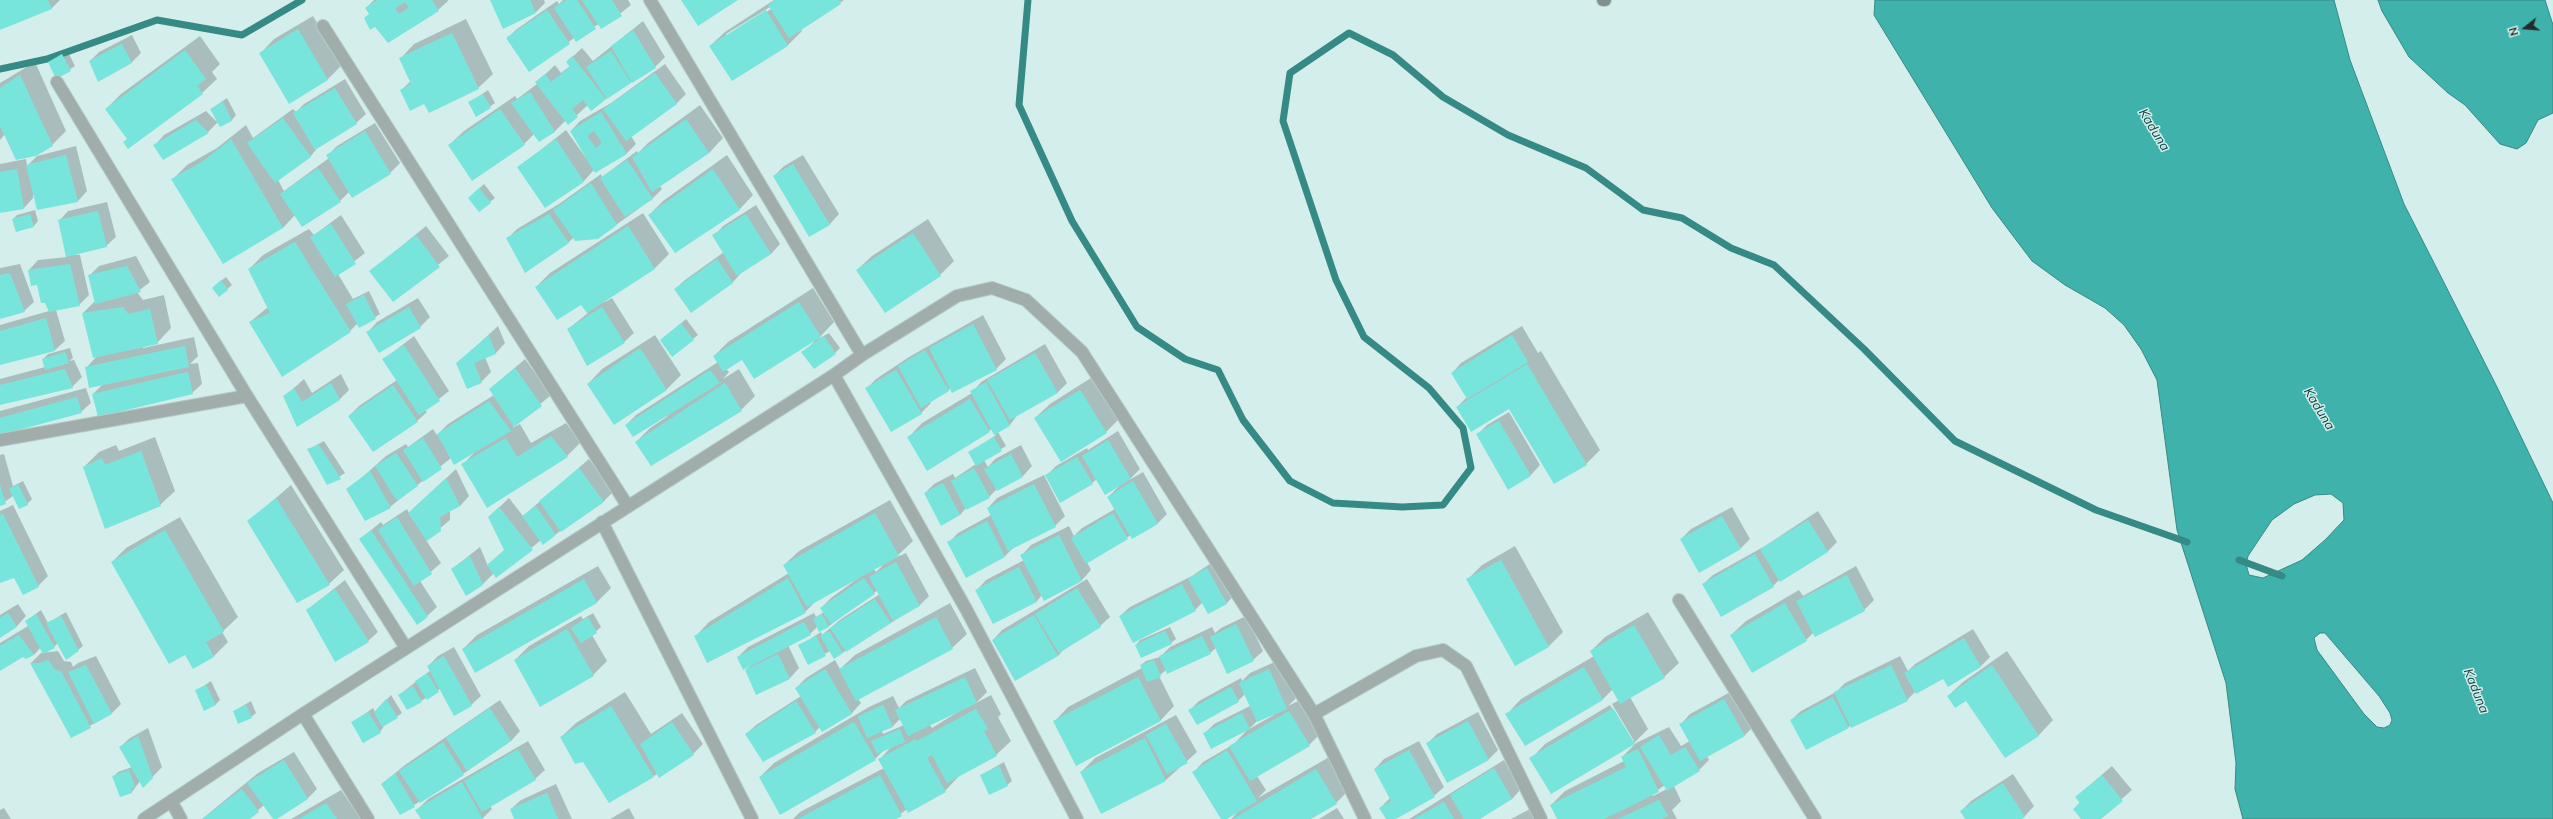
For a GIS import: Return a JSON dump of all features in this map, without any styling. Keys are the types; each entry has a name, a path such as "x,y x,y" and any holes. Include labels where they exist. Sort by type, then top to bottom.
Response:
{"street":[{"path":"650,0 862,355"},
{"path":"323,26 627,505"},
{"path":"57,82 247,396 406,648"},
{"path":"144,819 303,714 627,505 834,375 862,355 957,296 992,288 1026,300 1082,352 1314,714 1364,819"},
{"path":"834,375 966,609 1076,819"},
{"path":"0,440 247,396"},
{"path":"602,522 752,819"},
{"path":"1679,600 1815,819"},
{"path":"1314,714 1416,656 1443,650 1466,666 1541,819"},
{"path":"303,714 368,819"},
{"path":"171,801 181,819"}],"water":[{"name":"Kaduna","path":"1875,0 2334,0 2350,60 2404,204 2495,383 2553,503 2553,819 2243,819 2235,789 2236,763 2226,683 2177,530 2157,380 2141,349 2124,325 2105,308 2065,285 2032,261 1992,208 1874,15","holes":["2331,494 2343,503 2344,520 2325,540 2302,560 2263,578 2249,575 2246,564 2248,556 2272,520 2294,504 2315,495","2320,633 2325,633 2379,696 2390,713 2392,720 2390,725 2384,728 2377,727 2364,714 2317,650 2314,638"]},
{"path":"2378,0 2545,0 2553,25 2553,113 2538,120 2526,143 2517,149 2500,144 2465,105 2448,93 2409,57 2382,11"}],"building":[{"path":"0,0 48,0 52,9 0,30"},
{"path":"377,0 432,0 439,11 388,43 375,27 370,30 364,18 369,14 365,8","holes":["405,2 409,8 399,14 395,8"]},
{"path":"490,0 530,0 536,13 503,29"},
{"path":"566,0 577,0 596,29 576,42 554,8"},
{"path":"582,0 612,0 622,16 601,29"},
{"path":"681,0 738,0 698,26"},
{"path":"775,0 839,0 841,4 789,38 768,5"},
{"path":"547,10 570,44 529,72 506,38"},
{"path":"766,10 788,46 732,81 709,46"},
{"path":"298,29 328,80 289,104 259,53"},
{"path":"633,30 656,68 632,83 611,46"},
{"path":"452,33 479,89 429,113 424,104 410,111 400,90 411,84 399,58"},
{"path":"122,44 132,63 98,82 89,61"},
{"path":"185,50 206,79 197,86 203,94 128,149 123,142 127,139 105,109"},
{"path":"611,51 631,83 607,99 586,67"},
{"path":"62,54 71,71 56,79 48,62"},
{"path":"572,56 606,99 591,111 583,100 572,109 578,117 568,125 535,82 545,74 551,82 570,67 566,62"},
{"path":"655,73 677,104 626,141 603,109"},
{"path":"20,75 53,146 36,156 16,160 0,126 0,88"},
{"path":"335,88 357,124 315,150 293,113"},
{"path":"530,92 555,132 539,142 511,103"},
{"path":"483,94 491,108 476,117 468,102"},
{"path":"223,102 232,121 220,127 210,109"},
{"path":"500,109 525,145 472,181 448,145"},
{"path":"601,112 627,154 595,173 570,131","holes":["594,131 602,143 596,148 587,136"]},
{"path":"283,118 311,157 275,183 247,143"},
{"path":"686,119 709,153 652,192 632,157"},
{"path":"196,120 209,133 163,160 153,145"},
{"path":"365,131 391,174 352,198 326,155"},
{"path":"231,139 283,228 223,264 171,179 202,162"},
{"path":"556,139 584,182 545,208 517,167"},
{"path":"66,155 78,202 37,210 26,165"},
{"path":"627,160 653,199 625,217 600,178"},
{"path":"793,164 830,225 809,237 773,176"},
{"path":"318,168 341,202 302,227 280,194"},
{"path":"17,169 24,209 0,213 0,172"},
{"path":"713,169 740,210 675,253 648,215"},
{"path":"591,183 617,225 598,239 575,241 553,210"},
{"path":"479,188 491,203 479,212 468,198"},
{"path":"98,211 107,247 66,257 58,220"},
{"path":"30,214 34,227 16,232 12,219"},
{"path":"549,214 569,243 525,273 506,238"},
{"path":"746,214 771,254 737,276 712,235"},
{"path":"331,224 356,264 335,277 310,237"},
{"path":"628,226 655,269 587,313 581,305 557,320 535,287"},
{"path":"913,233 941,276 885,313 856,270"},
{"path":"416,235 440,267 393,302 369,271"},
{"path":"295,242 351,332 282,377 249,322 270,313 248,269"},
{"path":"717,259 733,283 691,313 674,289"},
{"path":"70,264 80,306 49,312 45,303 41,303 37,285 31,286 28,270"},
{"path":"127,266 141,292 95,304 88,275"},
{"path":"10,273 25,312 0,319 0,275"},
{"path":"221,280 228,290 219,297 212,288"},
{"path":"364,295 376,319 359,328 346,304"},
{"path":"799,302 821,337 754,379 742,360 723,372 713,356"},
{"path":"123,307 128,314 150,309 158,344 93,358 82,313"},
{"path":"409,307 421,328 379,353 366,332"},
{"path":"602,307 625,343 587,366 567,329"},
{"path":"46,318 55,351 0,365 0,331"},
{"path":"681,323 694,340 672,357 660,340"},
{"path":"973,324 997,370 952,393 929,348"},
{"path":"489,335 496,354 474,363 482,383 467,389 456,363"},
{"path":"1512,335 1528,362 1467,399 1451,373"},
{"path":"824,336 836,354 814,369 801,352"},
{"path":"404,345 440,401 419,415 382,359"},
{"path":"185,346 189,367 89,388 85,367"},
{"path":"640,348 667,390 614,425 587,384"},
{"path":"925,350 949,391 921,408 898,366"},
{"path":"65,352 69,363 45,370 42,359"},
{"path":"1035,353 1058,393 1010,420 987,380"},
{"path":"1527,364 1587,465 1554,484 1509,409 1471,432 1456,407"},
{"path":"515,368 542,406 514,427 489,389"},
{"path":"65,369 73,388 0,405 0,385"},
{"path":"710,370 720,383 633,437 625,425"},
{"path":"896,370 922,414 891,432 865,388"},
{"path":"188,372 193,394 98,417 92,394"},
{"path":"986,382 1010,426 994,435 970,391"},
{"path":"331,383 340,400 297,427 283,396 294,388 302,402"},
{"path":"725,383 742,411 651,466 635,442"},
{"path":"393,385 418,422 373,452 348,416"},
{"path":"1080,390 1107,433 1061,462 1034,418"},
{"path":"77,397 82,413 0,435 0,418"},
{"path":"970,399 990,432 927,471 907,437"},
{"path":"489,401 511,431 454,465 437,434"},
{"path":"1499,421 1531,476 1508,490 1476,434"},
{"path":"551,436 568,457 487,508 461,464 506,438 517,457"},
{"path":"994,437 1002,451 976,466 968,452"},
{"path":"423,438 442,469 423,482 403,450"},
{"path":"1108,440 1131,479 1105,495 1082,456"},
{"path":"319,445 341,479 327,485 307,449"},
{"path":"141,451 161,506 105,529 83,467 102,458 105,465"},
{"path":"396,453 418,486 397,501 375,466"},
{"path":"1011,454 1023,477 997,491 984,469"},
{"path":"1077,457 1093,484 1060,503 1045,475"},
{"path":"579,468 604,502 561,532 539,501"},
{"path":"974,468 990,498 966,510 951,481"},
{"path":"370,471 391,508 365,521 346,489"},
{"path":"446,478 460,506 440,517 441,531 427,541 408,513"},
{"path":"1133,481 1158,524 1132,539 1107,497"},
{"path":"943,483 960,515 941,526 924,493"},
{"path":"18,484 28,505 19,509 9,489"},
{"path":"1034,484 1056,527 1008,551 987,508"},
{"path":"0,485 6,504 0,506"},
{"path":"276,498 330,585 297,603 247,521"},
{"path":"536,506 556,535 543,545 522,516"},
{"path":"499,507 533,550 496,578 487,565 504,550 488,517"},
{"path":"875,513 899,556 807,607 783,565"},
{"path":"1113,513 1128,539 1086,564 1071,538"},
{"path":"3,514 39,587 23,595 14,578 0,583 0,515"},
{"path":"1722,516 1741,549 1699,573 1680,539"},
{"path":"397,517 432,574 414,586 378,530"},
{"path":"1808,520 1828,552 1780,582 1760,549"},
{"path":"987,521 1005,557 966,578 947,542"},
{"path":"165,530 224,632 206,642 214,657 193,669 185,655 169,664 111,562"},
{"path":"371,530 428,617 417,625 359,539"},
{"path":"1059,535 1082,581 1044,601 1020,555"},
{"path":"1755,554 1774,587 1721,617 1702,584"},
{"path":"470,556 483,585 466,596 451,569"},
{"path":"1501,560 1549,647 1515,666 1466,579"},
{"path":"896,562 920,606 893,621 869,577"},
{"path":"1019,567 1037,602 993,624 975,590"},
{"path":"1207,568 1227,604 1208,614 1188,579"},
{"path":"1847,575 1865,611 1815,637 1796,601"},
{"path":"788,578 806,613 707,663 694,636"},
{"path":"864,578 875,594 831,624 820,608"},
{"path":"584,579 597,603 475,673 462,649"},
{"path":"1182,584 1196,611 1133,643 1119,616"},
{"path":"1077,588 1101,627 1059,653 1035,614"},
{"path":"335,589 369,642 335,662 306,610"},
{"path":"875,599 891,623 846,652 830,628"},
{"path":"1785,603 1807,641 1752,673 1730,635"},
{"path":"8,613 17,627 0,638 0,618"},
{"path":"36,614 55,648 43,654 25,621"},
{"path":"822,614 829,627 819,632 813,619"},
{"path":"1034,615 1058,656 1015,681 992,640"},
{"path":"61,616 79,651 66,660 46,623"},
{"path":"588,617 597,633 581,643 571,628"},
{"path":"936,617 953,649 856,701 839,669"},
{"path":"804,622 811,635 743,670 737,657"},
{"path":"1236,624 1254,661 1227,674 1210,637"},
{"path":"1634,625 1665,678 1620,704 1590,651"},
{"path":"567,629 594,676 540,707 514,660"},
{"path":"829,631 843,653 834,659 820,636"},
{"path":"1165,631 1172,644 1141,658 1135,645"},
{"path":"19,635 34,655 26,659 23,657 0,671 0,646"},
{"path":"816,636 826,656 808,665 798,645"},
{"path":"1202,636 1211,654 1167,674 1159,656"},
{"path":"1964,638 1981,667 1948,687 1943,679 1916,694 1904,673"},
{"path":"778,654 790,679 756,695 745,670"},
{"path":"444,656 472,706 454,716 427,666"},
{"path":"48,660 55,670 61,671 91,728 71,738 30,663 39,663"},
{"path":"1154,660 1161,677 1147,682 1140,665"},
{"path":"86,665 112,714 94,724 68,672"},
{"path":"1891,665 1908,701 1851,728 1834,692"},
{"path":"1992,665 2039,736 2005,758 1966,701 1955,708 1947,696"},
{"path":"1584,667 1603,700 1525,746 1505,714"},
{"path":"825,669 852,714 822,732 795,688"},
{"path":"1269,669 1287,709 1257,722 1239,683"},
{"path":"427,673 439,692 427,700 415,681"},
{"path":"965,677 977,703 908,736 895,710"},
{"path":"1138,677 1161,721 1076,766 1053,721"},
{"path":"206,685 216,705 204,711 195,690"},
{"path":"413,686 422,702 407,710 398,695"},
{"path":"1231,687 1239,702 1197,725 1188,710"},
{"path":"1833,697 1849,728 1806,750 1790,720"},
{"path":"386,699 398,718 382,727 374,712"},
{"path":"1724,699 1745,736 1700,761 1679,724"},
{"path":"796,701 816,733 763,762 745,734"},
{"path":"246,705 252,718 238,724 233,711"},
{"path":"883,705 893,727 867,738 858,716"},
{"path":"611,706 654,777 609,803 583,762 575,764 560,737"},
{"path":"490,708 511,741 467,771 446,738"},
{"path":"1613,708 1635,744 1551,794 1529,758"},
{"path":"976,709 988,729 984,731 997,756 947,783 932,755 927,758 946,792 908,813 878,759 916,739 917,741"},
{"path":"1289,711 1310,746 1250,781 1229,746"},
{"path":"368,712 381,733 363,743 351,722"},
{"path":"1242,713 1250,729 1211,749 1203,733"},
{"path":"1468,721 1489,760 1447,783 1426,743"},
{"path":"672,722 694,755 659,778 640,744"},
{"path":"854,722 876,760 780,815 759,777"},
{"path":"1166,724 1188,763 1167,774 1146,735"},
{"path":"900,729 905,742 877,754 871,741"},
{"path":"1659,735 1671,755 1685,747 1700,771 1667,791 1640,747"},
{"path":"138,736 153,778 143,788 119,747"},
{"path":"1145,738 1166,781 1101,814 1080,772"},
{"path":"443,742 464,775 420,803 399,771"},
{"path":"518,749 536,780 482,812 464,781"},
{"path":"1638,749 1659,792 1604,819 1557,819 1550,805 1626,767 1621,757"},
{"path":"1227,750 1257,801 1227,819 1221,819 1192,772"},
{"path":"1409,750 1435,797 1396,819 1386,819 1379,808 1391,801 1374,769"},
{"path":"284,760 308,799 277,819 273,819 247,783"},
{"path":"999,766 1008,786 989,795 980,775"},
{"path":"1494,768 1512,799 1480,819 1464,819 1450,795"},
{"path":"1316,769 1337,804 1311,819 1233,819"},
{"path":"129,770 135,787 131,788 132,793 120,797 112,776"},
{"path":"395,773 415,807 400,815 381,784"},
{"path":"880,775 902,816 896,819 798,819"},
{"path":"2102,775 2123,801 2101,819 2081,819 2073,809 2080,803 2075,797"},
{"path":"462,782 483,819 421,819 415,810"},
{"path":"2003,783 2025,817 2022,819 1965,819 1960,811"},
{"path":"242,789 259,812 250,819 202,819"},
{"path":"547,793 558,819 514,819 510,809"},
{"path":"1659,800 1668,816 1662,819 1618,819"},
{"path":"1444,802 1454,819 1414,819"},
{"path":"326,803 337,819 299,819"}],"waterway":[{"path":"0,69 47,59 157,20 242,35 302,0"},
{"path":"1028,0 1019,105 1072,221 1137,327 1185,359 1218,370 1243,420 1290,481 1333,503 1402,507 1443,505 1471,468 1463,428 1429,388 1364,337 1336,280 1283,121 1290,73 1349,33 1393,55 1443,97 1508,135 1586,168 1643,210 1682,218 1731,248 1774,265 1864,349 1955,441 2096,510 2187,542"},
{"path":"2239,560 2282,576"}]}
